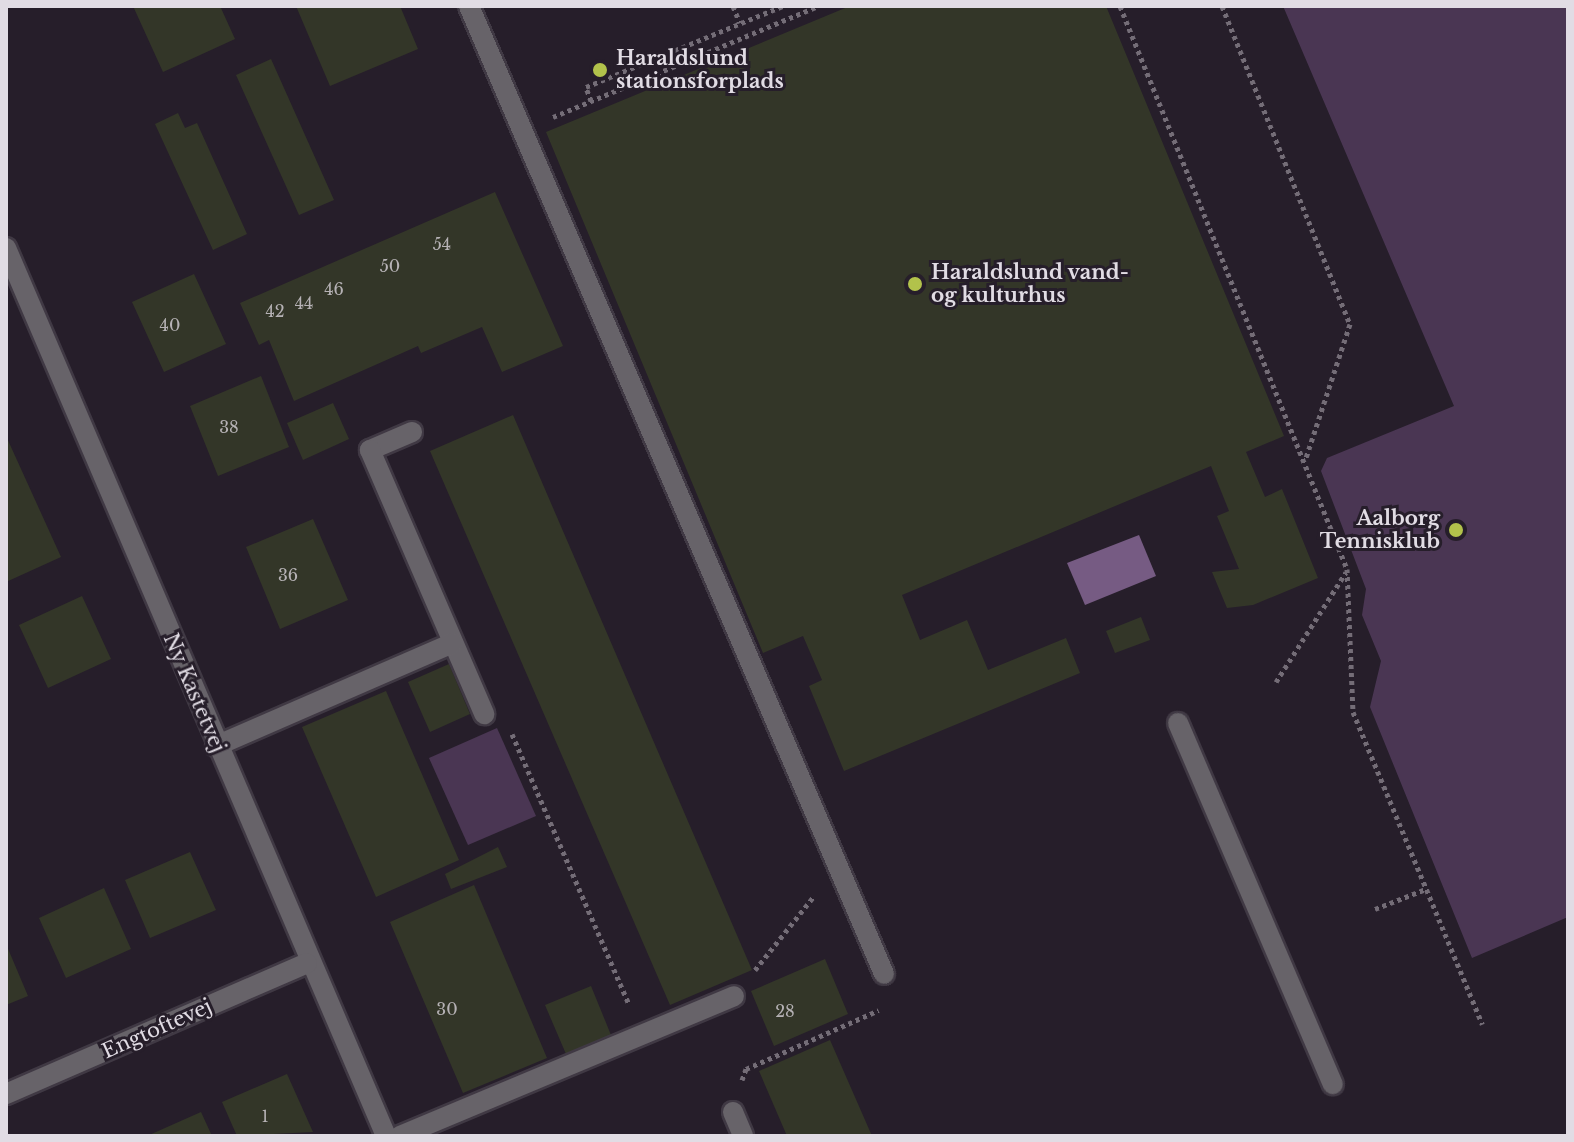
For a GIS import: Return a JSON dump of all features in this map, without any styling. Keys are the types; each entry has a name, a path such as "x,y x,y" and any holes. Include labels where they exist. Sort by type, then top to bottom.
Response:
{"street":[{"path":"469,6 884,974"},
{"name":"Ny Kastetvej","path":"6,248 307,963 386,1136"},
{"path":"412,432 370,450 484,714"},
{"path":"216,746 453,643"},
{"path":"1178,723 1333,1084"},
{"name":"Engtoftevej","path":"6,1094 307,963"},
{"path":"400,1136 734,996"},
{"path":"733,1112 743,1136"}],"path":[{"path":"733,6 740,23"},
{"path":"591,101 586,87 783,6"},
{"path":"522,129 818,6"},
{"path":"1120,6 1347,569 1353,712 1482,1024"},
{"path":"1222,6 1350,324 1304,463"},
{"path":"1276,682 1347,569"},
{"path":"484,714 506,721 642,1034"},
{"path":"734,996 836,867"},
{"path":"1375,909 1426,889"},
{"path":"733,1112 746,1069 895,1003"}],"shaded area":[{"name":"Aalborg Tennisklub","path":"1283,6 1568,6 1568,917 1472,958 1370,707 1381,661 1362,615 1366,589 1321,471 1327,458 1454,406"},
{"path":"1139,535 1156,576 1085,605 1067,563"},
{"path":"497,728 536,816 468,845 429,758"}],"building":[{"path":"133,6 220,6 235,39 163,72"},
{"path":"296,6 400,6 418,49 330,86"},
{"name":"Haraldslund vand- og kulturhus","path":"850,6 1106,6 1284,436 1246,452 1265,497 1282,489 1318,578 1253,605 1227,608 1212,572 1239,569 1217,516 1229,511 1211,466 902,595 920,640 967,620 988,670 1066,638 1080,673 844,771 809,686 822,680 803,636 763,653 546,132"},
{"path":"271,59 334,200 299,215 236,75"},
{"path":"178,113 185,128 197,123 247,234 213,250 155,124"},
{"path":"495,192 563,346 502,372 482,327 421,353 418,346 294,401 269,340 259,345 240,303"},
{"path":"194,274 226,344 164,372 132,302"},
{"path":"261,376 289,447 218,476 190,406"},
{"path":"333,403 349,439 303,460 287,423"},
{"path":"513,415 752,970 670,1005 430,451"},
{"path":"6,436 61,557 6,582"},
{"path":"313,519 348,600 280,629 246,547"},
{"path":"82,596 111,659 48,688 19,625"},
{"path":"1141,617 1150,640 1115,653 1106,631"},
{"path":"449,664 470,714 430,732 408,682"},
{"path":"386,691 459,860 376,897 302,727"},
{"path":"498,847 507,867 451,889 445,874"},
{"path":"190,852 216,910 150,938 125,880"},
{"path":"474,885 547,1058 463,1093 390,922"},
{"path":"104,888 131,949 66,978 39,918"},
{"path":"6,944 28,996 6,1005"},
{"path":"825,959 848,1014 774,1046 751,991"},
{"path":"591,986 611,1035 566,1054 545,1005"},
{"path":"830,1040 872,1136 787,1136 759,1071"},
{"path":"287,1074 313,1132 237,1136 222,1102"},
{"path":"201,1112 212,1136 147,1136"}],"place":[{"name":"Haraldslund stationsforplads","path":"600,70"},
{"name":"Haraldslund vand- og kulturhus","path":"915,284"},
{"name":"Aalborg Tennisklub","path":"1456,530"}]}
